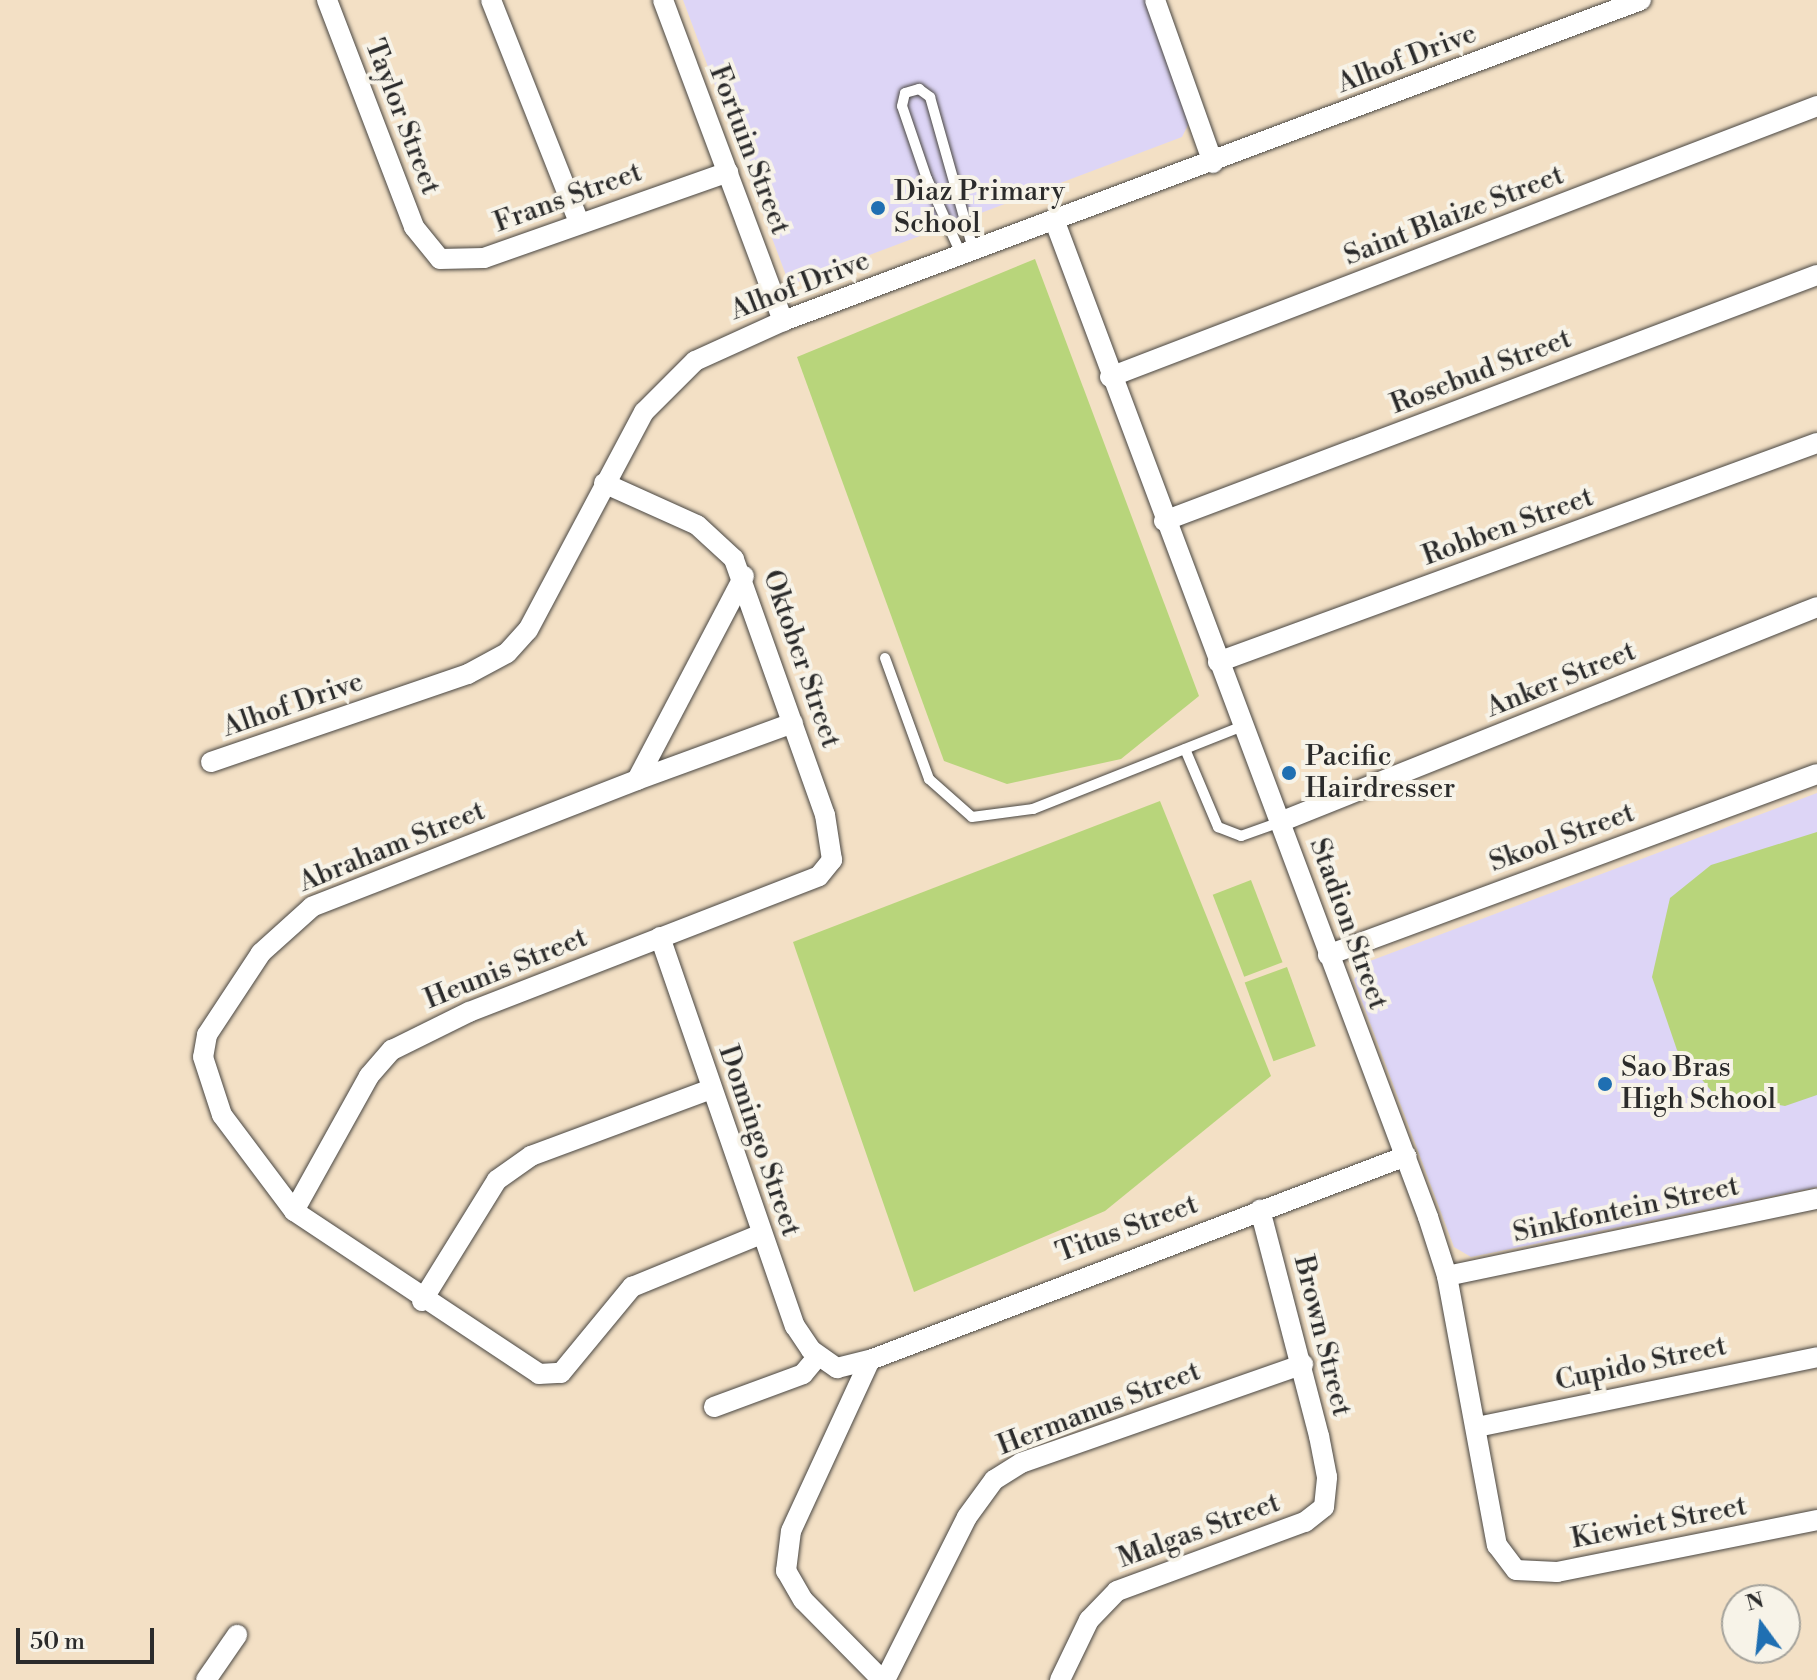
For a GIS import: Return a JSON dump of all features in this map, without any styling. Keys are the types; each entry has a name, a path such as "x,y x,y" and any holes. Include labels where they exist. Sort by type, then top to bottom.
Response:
{"street":[{"name":"Taylor Street","path":"327,0 429,252"},
{"path":"491,0 579,222"},
{"name":"Fortuin Street","path":"663,0 783,321"},
{"path":"1155,0 1213,163"},
{"name":"Alhof Drive","path":"211,762 497,660 528,630 644,412 680,371 783,321 1213,163 1641,0"},
{"name":"Saint Blaize Street","path":"1110,377 1817,106"},
{"name":"Frans Street","path":"429,252 450,263 484,258 728,172"},
{"name":"Stadion Street","path":"1055,222 1164,521 1406,1156 1447,1276 1497,1545 1512,1567"},
{"name":"Rosebud Street","path":"1164,521 1817,275"},
{"name":"Robben Street","path":"1218,662 1817,443"},
{"name":"Oktober Street","path":"604,483 713,535 744,576 832,842 832,860 819,876"},
{"path":"637,780 744,576"},
{"name":"Anker Street","path":"1280,822 1817,607"},
{"name":"Abraham Street","path":"761,1234 632,1287 557,1375 521,1366 294,1211 222,1115 203,1057 207,1035 261,953 293,920 334,897 793,723"},
{"name":"Skool Street","path":"1328,955 1817,774"},
{"name":"Heunis Street","path":"294,1211 369,1076 392,1050 660,937 819,876"},
{"name":"Domingo Street","path":"660,937 795,1326 818,1356"},
{"path":"422,1301 497,1180 531,1156 711,1089"},
{"name":"Titus Street","path":"818,1356 837,1368 870,1360 1406,1156"},
{"name":"Sinkfontein Street","path":"1447,1276 1817,1199"},
{"name":"Brown Street","path":"1260,1210 1303,1364 1327,1477"},
{"path":"714,1407 803,1374 818,1356"},
{"name":"Cupido Street","path":"1477,1427 1817,1357"},
{"path":"870,1360 791,1531 786,1571 803,1600 883,1680"},
{"name":"Hermanus Street","path":"883,1680 967,1517 994,1480 1021,1463 1303,1364"},
{"name":"Malgas Street","path":"1060,1680 1099,1604 1141,1581 1305,1522 1324,1507 1327,1477"},
{"name":"Kiewiet Street","path":"1512,1567 1557,1572 1817,1520"},
{"path":"213,1678 237,1635"}],"lane":[{"path":"919,89 930,97 968,254 927,179 902,106 905,93 919,89"},
{"path":"885,658 929,779 948,804 972,817 1033,809 1243,726"},
{"path":"1185,749 1218,827 1241,836 1280,822"}],"shaded area":[{"name":"Diaz Primary School","path":"683,0 1146,0 1191,119 1182,137 798,282 787,278"},
{"name":"Sao Bras High School","path":"1817,793 1817,1187 1471,1257 1454,1247 1354,980 1362,964"}],"green space":[{"path":"1035,259 1199,696 1121,759 1007,784 944,761 797,357"},
{"path":"1160,801 1271,1076 1105,1211 914,1292 793,942"},
{"path":"1817,832 1817,1095 1785,1106 1714,1094 1677,1050 1652,977 1670,898 1711,865"},
{"path":"1251,880 1283,962 1244,977 1213,895"},
{"path":"1287,967 1316,1046 1273,1061 1245,982"}],"place":[{"name":"Diaz Primary School","path":"878,208"},
{"name":"Pacific Hairdresser","path":"1289,773"},
{"name":"Sao Bras High School","path":"1605,1084"}]}
